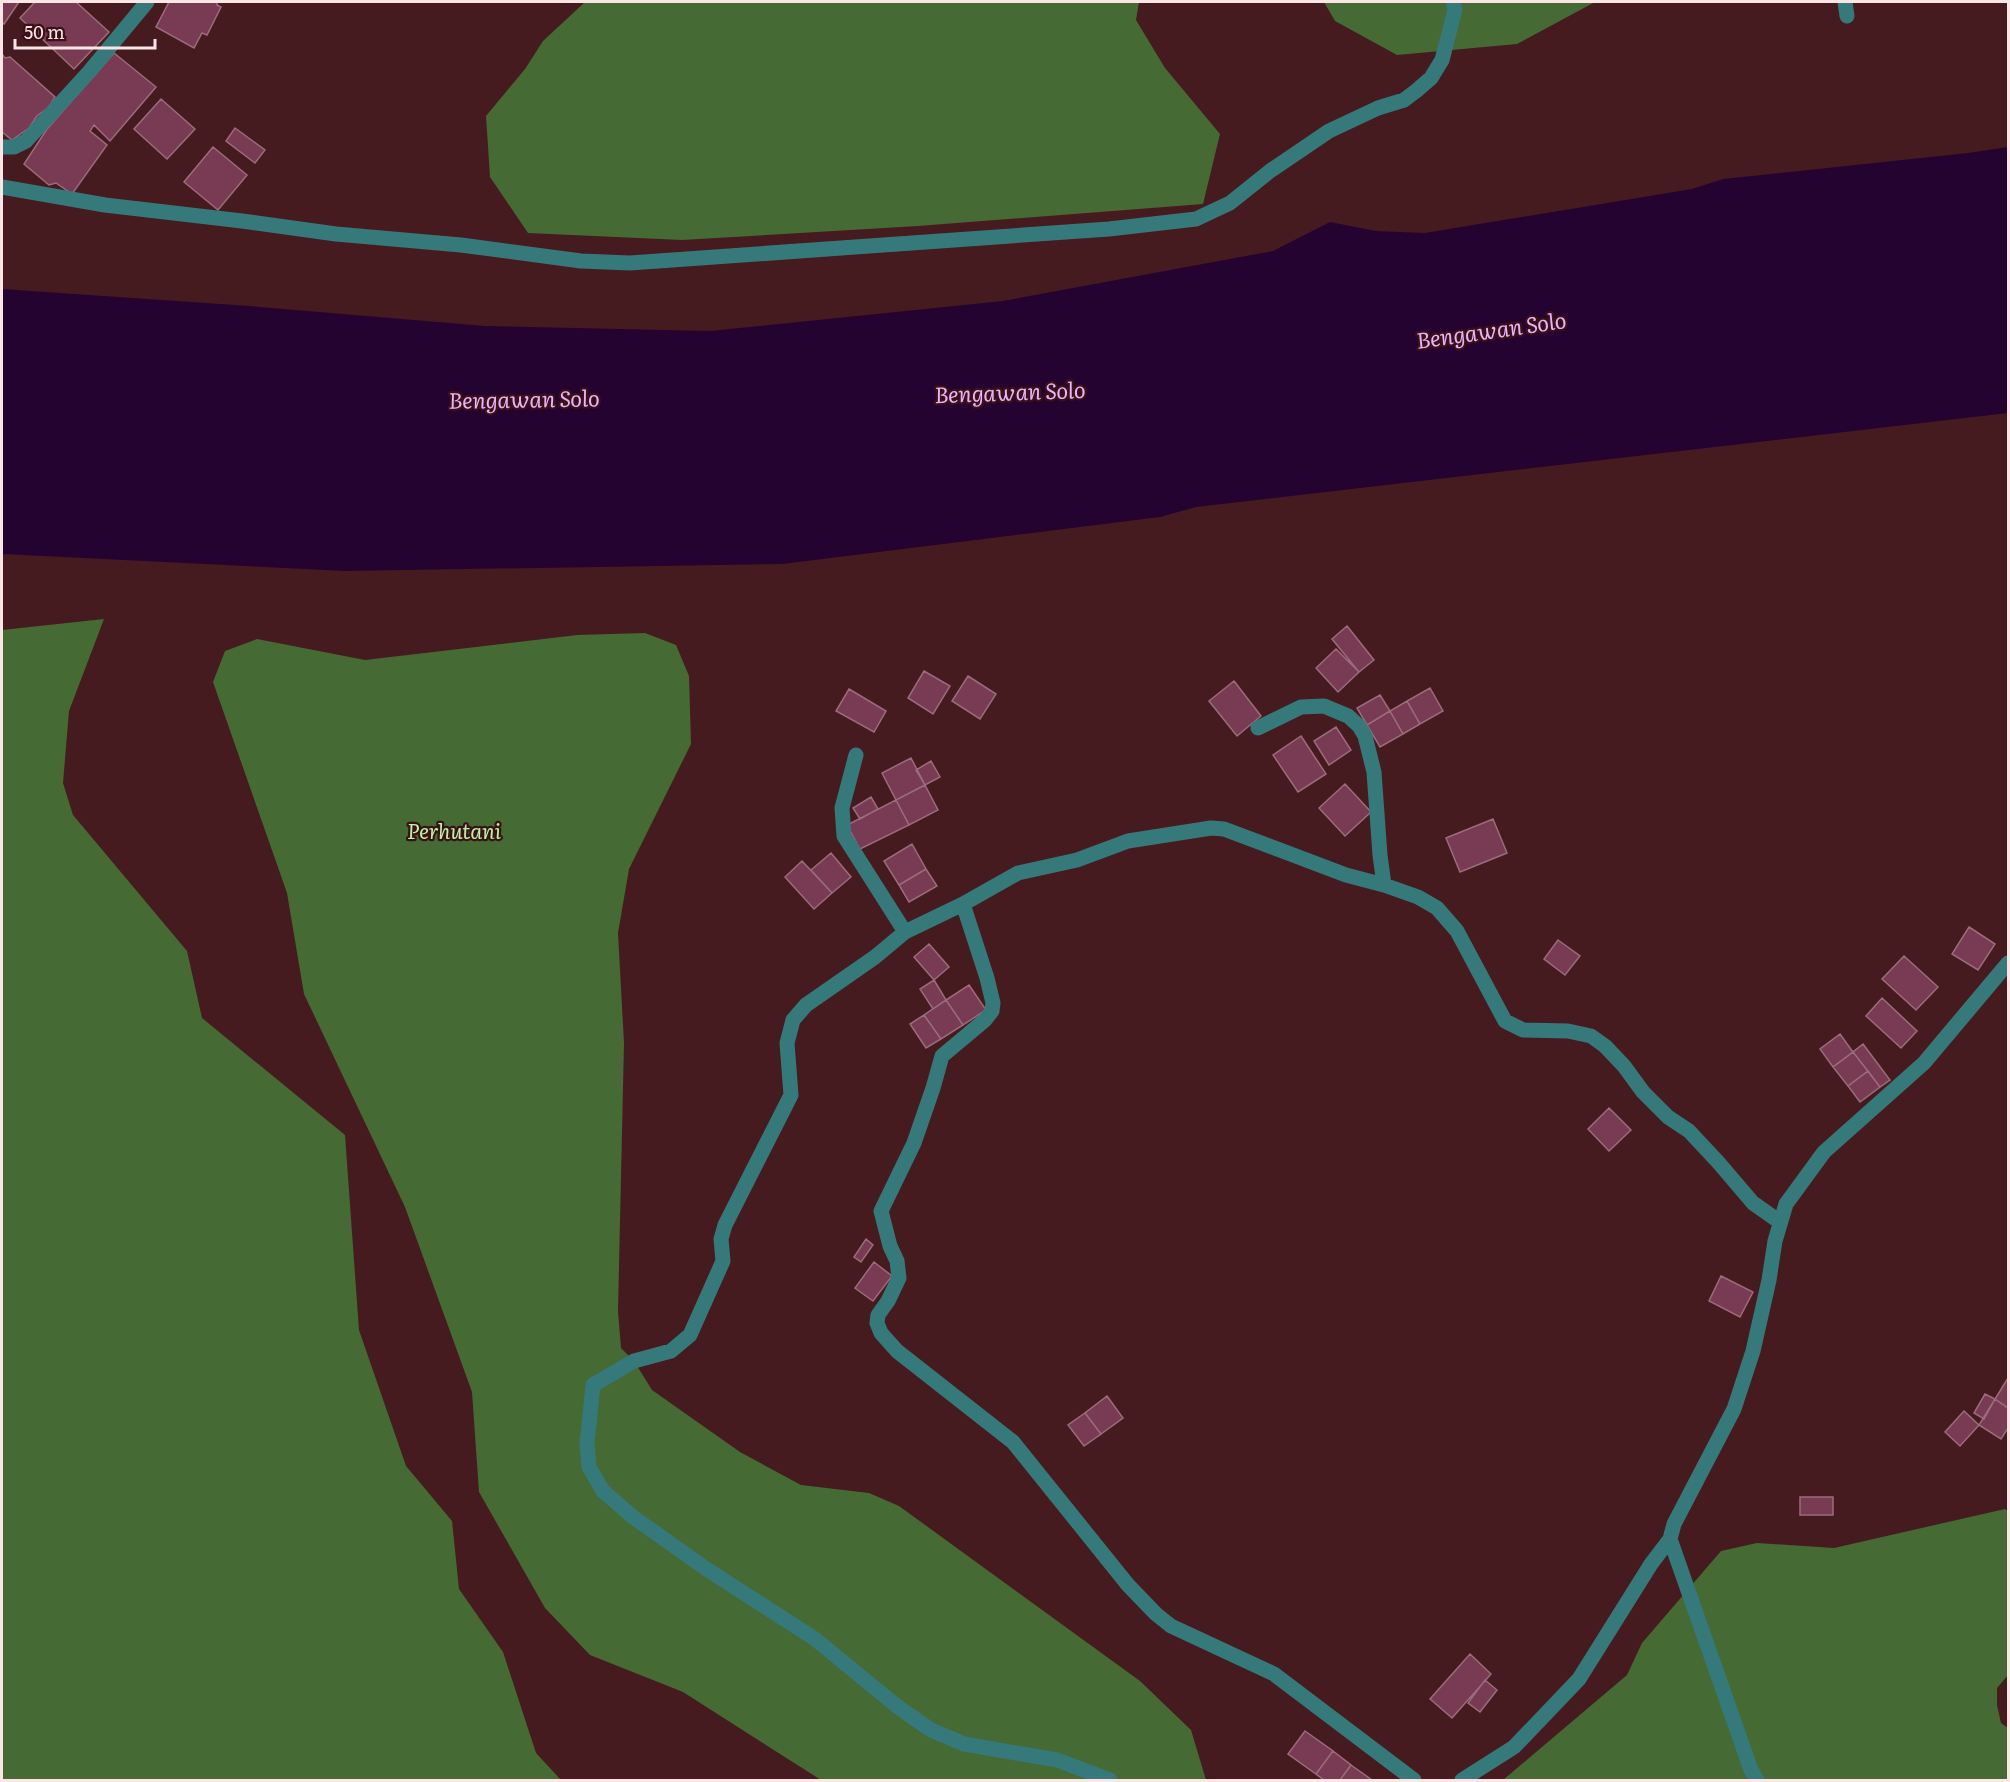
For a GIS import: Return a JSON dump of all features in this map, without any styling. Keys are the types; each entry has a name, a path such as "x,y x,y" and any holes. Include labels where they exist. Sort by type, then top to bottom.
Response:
{"street":[{"path":"2,187 105,205 336,234 461,245 580,261 630,263 905,245 1109,229 1196,219 1230,203 1270,171 1329,131 1378,108 1404,100 1424,85 1442,60 1455,10 1454,2"},
{"path":"2,147 14,147 26,141 89,72 138,4"},
{"path":"1258,728 1301,706 1324,706 1348,716 1359,726 1365,736 1374,772 1384,885"},
{"path":"856,755 842,808 844,836 905,932"},
{"path":"1110,1780 1057,1760 964,1744 931,1730 898,1707 815,1639 705,1568 633,1517 603,1491 589,1467 587,1444 593,1385 633,1361 671,1351 690,1335 723,1261 721,1239 725,1225 791,1095 787,1043 793,1020 806,1005 875,957 905,932 963,904 1018,873 1077,860 1128,841 1212,828 1235,832 1347,875 1419,897 1437,908 1451,923 1468,951 1505,1021 1523,1030 1568,1031 1591,1036 1605,1046 1624,1066 1643,1092 1668,1117 1689,1131 1753,1203 1780,1222"},
{"path":"963,904 987,978 993,1003 992,1011 985,1020 942,1056 914,1143 881,1211 890,1246 897,1261 899,1278 878,1315 877,1323 881,1333 897,1351 1013,1442 1128,1585 1156,1614 1172,1626 1274,1674 1414,1780"},
{"path":"1462,1780 1514,1748 1579,1679 1651,1564 1670,1539 1674,1524 1734,1409 1753,1351 1780,1222 1786,1204 1824,1152 1924,1063 2008,963"},
{"path":"1670,1539 1751,1770 1757,1780"}],"green space":[{"path":"585,2 1139,2 1136,20 1165,68 1220,134 1203,204 918,226 682,240 528,233 490,177 486,116 525,69 543,41"},
{"path":"1324,2 1595,2 1517,44 1397,55 1335,21"},
{"path":"104,619 69,711 63,783 73,815 187,951 202,1018 345,1135 359,1330 406,1466 452,1521 459,1589 503,1652 536,1753 561,1780 2,1780 2,630"},
{"name":"Perhutani","path":"645,633 676,645 689,676 691,744 629,869 618,933 624,1043 618,1311 621,1348 634,1361 652,1390 740,1452 801,1485 869,1493 899,1506 1140,1681 1191,1730 1206,1780 821,1780 683,1692 590,1655 545,1608 479,1492 472,1392 405,1207 304,994 287,893 213,682 225,651 257,639 365,660 577,635"},
{"path":"2005,1509 2008,1511 2008,1675 1997,1688 1997,1705 2001,1723 2008,1728 2008,1780 1503,1780 1627,1675 1642,1643 1721,1551 1757,1543 1834,1548"}],"water":[{"name":"Bengawan Solo","path":"2008,147 2008,413 1196,507 1160,517 782,564 345,571 2,554 2,289 249,306 485,326 710,331 1003,301 1273,251 1330,222 1376,231 1425,233 1692,189 1723,179"}],"building":[{"path":"2,2 19,2 4,24 2,22"},
{"path":"35,2 76,2 109,32 74,69 20,18"},
{"path":"169,2 217,2 217,5 221,7 207,35 202,33 194,48 156,27"},
{"path":"114,53 156,87 110,141 94,125 90,131 107,145 72,194 56,183 49,185 24,164 47,129"},
{"path":"2,54 5,58 10,57 55,97 49,107 37,116 29,128 12,140 2,132"},
{"path":"161,99 195,129 167,159 134,129"},
{"path":"235,128 265,150 255,163 226,141"},
{"path":"213,147 247,175 218,210 184,182"},
{"path":"1347,626 1374,660 1359,672 1332,639"},
{"path":"1336,649 1359,672 1338,692 1316,668"},
{"path":"924,671 950,686 933,714 908,698"},
{"path":"968,676 996,694 980,719 952,701"},
{"path":"1234,681 1261,716 1237,736 1209,701"},
{"path":"1430,688 1443,711 1420,724 1407,701"},
{"path":"849,689 886,711 874,732 836,711"},
{"path":"1380,695 1390,711 1367,725 1357,708"},
{"path":"1407,701 1420,724 1403,734 1390,711"},
{"path":"1390,711 1403,734 1380,747 1367,725"},
{"path":"1336,727 1351,750 1329,765 1314,741"},
{"path":"1301,736 1326,774 1298,792 1273,755"},
{"path":"911,758 925,785 896,800 882,773"},
{"path":"931,761 940,777 925,785 916,770"},
{"path":"1345,784 1371,812 1345,836 1319,808"},
{"path":"925,785 938,810 909,825 896,800"},
{"path":"871,797 878,809 860,819 853,808"},
{"path":"896,800 909,825 860,849 847,825"},
{"path":"1493,819 1507,853 1460,872 1446,838"},
{"path":"912,844 926,869 899,885 884,861"},
{"path":"831,853 851,877 832,893 811,870"},
{"path":"802,861 832,893 814,909 785,877"},
{"path":"926,869 937,886 909,902 899,885"},
{"path":"1969,927 1995,944 1978,970 1952,954"},
{"path":"1558,940 1580,956 1565,975 1544,959"},
{"path":"929,944 949,967 934,980 914,957"},
{"path":"1904,956 1938,987 1916,1010 1882,979"},
{"path":"934,980 946,1000 933,1009 920,989"},
{"path":"969,985 986,1010 963,1025 946,1000"},
{"path":"1882,998 1917,1031 1901,1048 1866,1016"},
{"path":"946,1000 963,1025 941,1039 924,1015"},
{"path":"924,1015 941,1039 926,1048 910,1024"},
{"path":"1840,1034 1853,1052 1833,1067 1820,1049"},
{"path":"1863,1044 1890,1080 1880,1087 1853,1052"},
{"path":"1853,1052 1868,1071 1848,1086 1833,1067"},
{"path":"1868,1071 1880,1087 1860,1102 1848,1086"},
{"path":"1609,1108 1631,1130 1609,1151 1588,1129"},
{"path":"866,1239 873,1245 861,1262 854,1257"},
{"path":"874,1262 892,1276 873,1301 855,1288"},
{"path":"1721,1276 1753,1292 1740,1317 1709,1301"},
{"path":"2008,1378 2008,1408 1995,1399"},
{"path":"1985,1394 1995,1399 1984,1419 1974,1413"},
{"path":"1107,1396 1123,1418 1101,1434 1085,1413"},
{"path":"1995,1399 2008,1408 2008,1428 2001,1439 1979,1425"},
{"path":"1964,1411 1979,1425 1960,1446 1945,1432"},
{"path":"1085,1413 1101,1434 1084,1446 1068,1425"},
{"path":"1800,1497 1833,1497 1833,1515 1800,1515"},
{"path":"1470,1654 1491,1674 1452,1718 1430,1699"},
{"path":"1485,1680 1497,1690 1480,1712 1468,1703"},
{"path":"1305,1731 1333,1751 1316,1774 1288,1754"},
{"path":"1333,1751 1351,1765 1340,1780 1324,1780 1316,1774"},
{"path":"1351,1765 1372,1780 1340,1780"}]}
